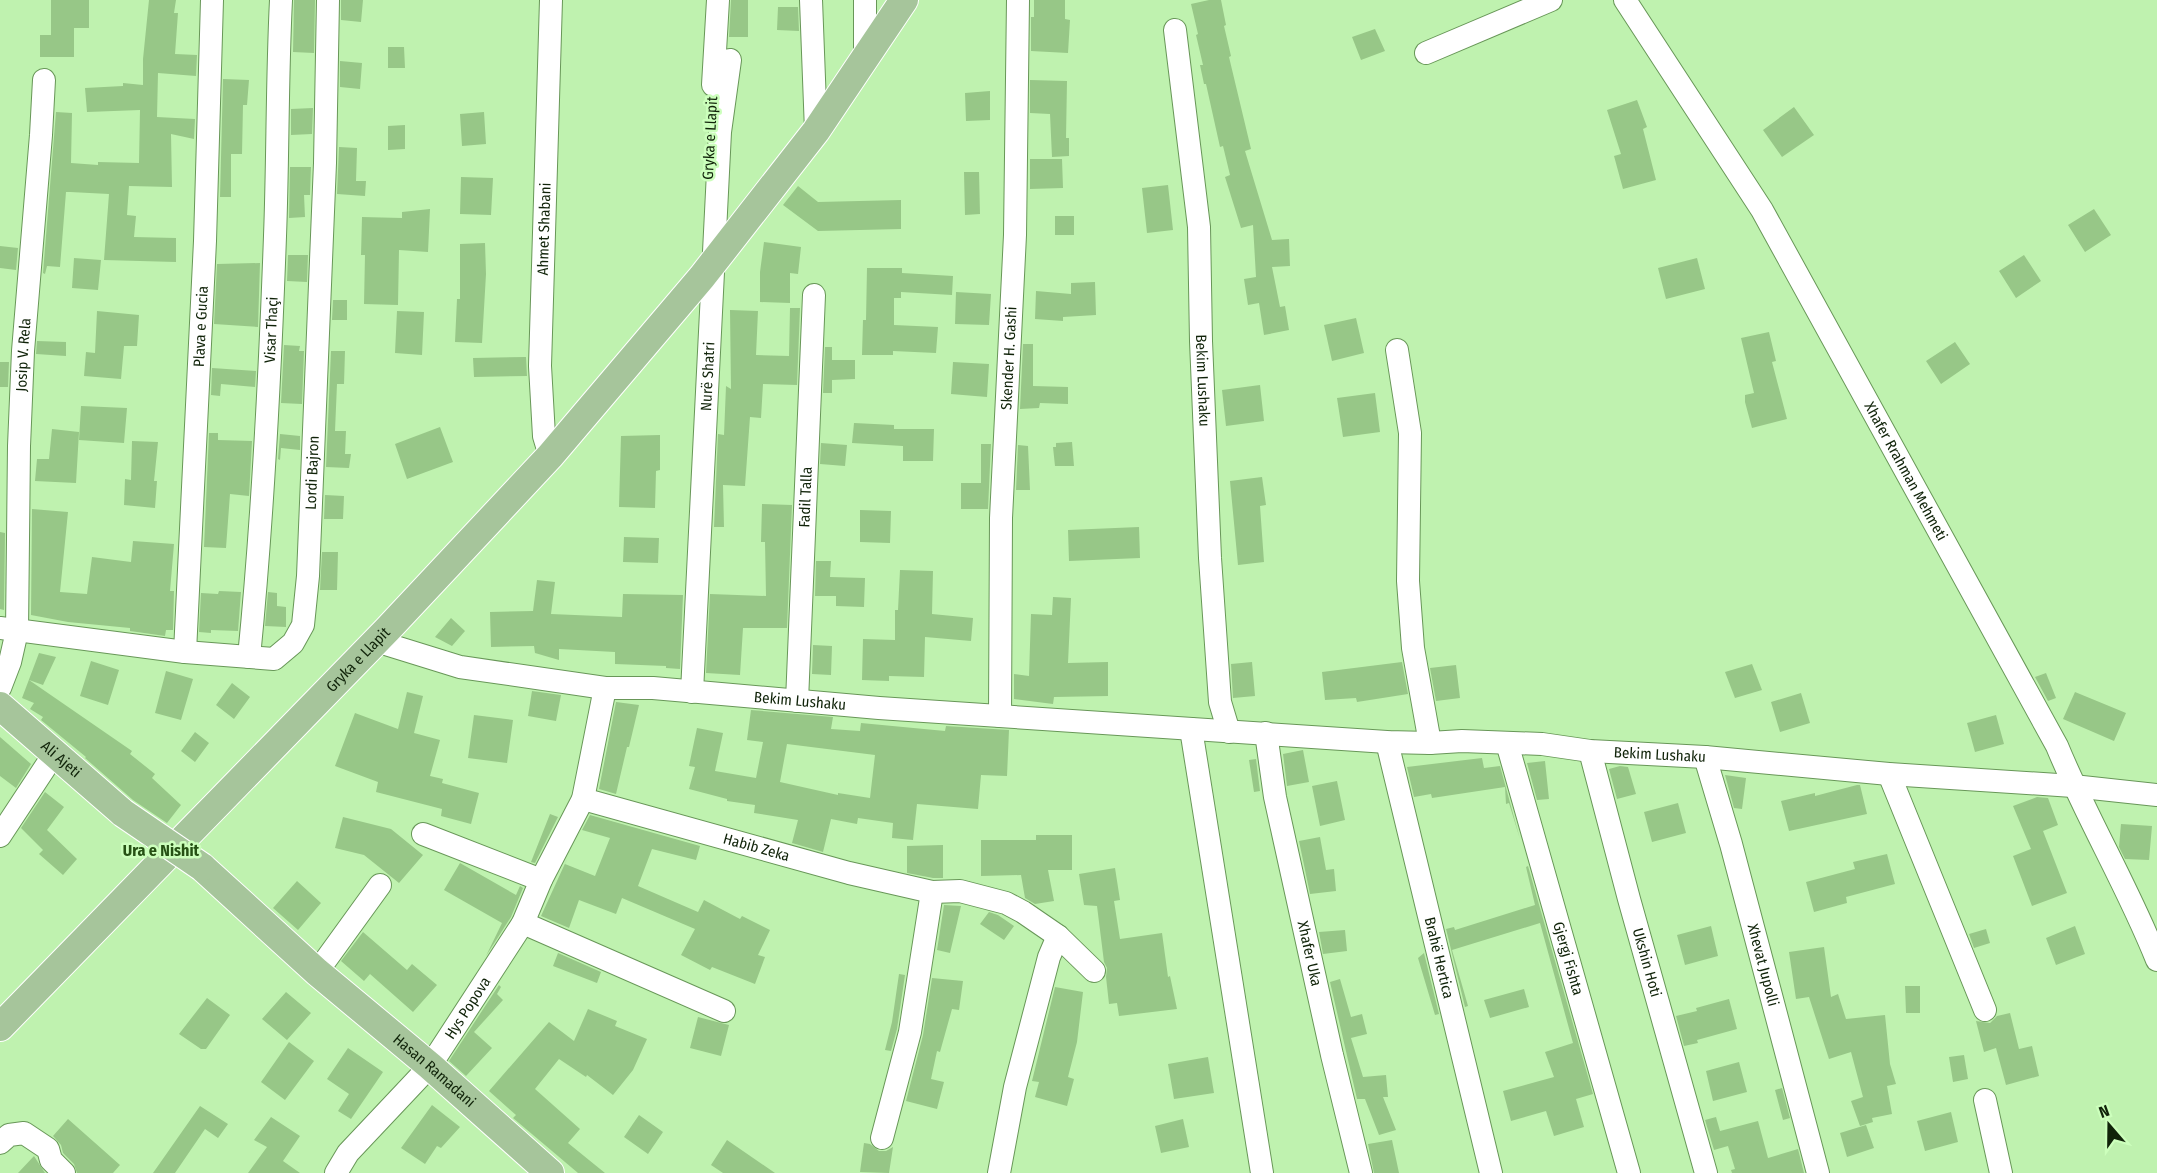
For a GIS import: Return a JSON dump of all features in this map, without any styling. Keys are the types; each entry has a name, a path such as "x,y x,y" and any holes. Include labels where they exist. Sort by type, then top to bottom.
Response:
{"main road":[{"name":"Gryka e Llapit","path":"0,1027 376,641 550,456 708,268 816,131 904,0"},
{"name":"Ali Ajeti","path":"0,706 123,813 202,867"},
{"name":"Hasan Ramadani","path":"202,867 317,972 430,1066 550,1173"}],"street":[{"name":"Plava e Gucia","path":"185,652 205,241 212,0"},
{"name":"Visar Thaçi","path":"249,657 260,547 268,390 281,0"},
{"name":"Lordi Bajron","path":"8,629 185,652 274,659 293,643 303,625 308,576 325,164 327,0"},
{"name":"Ahmet Shabani","path":"550,456 544,436 540,366 551,0"},
{"name":"Gryka e Llapit","path":"708,268 718,0"},
{"path":"811,0 816,131"},
{"path":"865,0 865,57"},
{"name":"Skender H. Gashi","path":"1000,716 1001,518 1015,235 1018,0"},
{"path":"1426,53 1551,0"},
{"name":"Xhafer Rrahman Mehmeti","path":"1625,0 1762,210 2057,746 2073,786 2150,927 2157,960"},
{"name":"Bekim Lushaku","path":"1175,30 1198,227 1210,558 1220,702 1229,732"},
{"name":"Nurë Shatri","path":"692,692 708,268 720,132 730,60"},
{"name":"Josip V. Rela","path":"8,629 23,351 44,80"},
{"name":"Fadil Talla","path":"797,701 814,295"},
{"path":"1397,350 1410,433 1408,581 1412,637 1430,743"},
{"path":"0,688 10,662 8,629"},
{"name":"Bekim Lushaku","path":"376,641 460,667 604,687 653,688 1000,716 1387,742 1462,741 1542,744 1590,751 1705,757 1889,774 2073,786 2157,795"},
{"name":"Hys Popova","path":"336,1173 348,1153 430,1066 523,923 541,880 583,800 604,687"},
{"path":"1191,729 1262,1173"},
{"name":"Xhafer Uka","path":"1266,734 1275,797 1332,1055 1361,1173"},
{"name":"Brahë Hertica","path":"1387,742 1491,1173"},
{"name":"Gjergj Fishta","path":"1507,744 1629,1173"},
{"name":"Ukshin Hoti","path":"1590,751 1706,1173"},
{"path":"0,836 54,754"},
{"name":"Xhevat Jupolli","path":"1705,757 1731,844 1818,1173"},
{"path":"1889,774 1985,1010"},
{"name":"Habib Zeka","path":"583,800 849,873 932,892 960,891 1006,903 1058,936 1094,971"},
{"path":"423,834 541,880"},
{"path":"317,972 380,885"},
{"path":"882,1138 910,1032 932,892"},
{"path":"523,923 724,1011"},
{"path":"999,1173 1015,1087 1049,957 1058,936"},
{"path":"1985,1100 2001,1173"},
{"path":"0,1143 9,1135 24,1133 48,1149 51,1160 64,1173"}],"building":[{"path":"51,0 89,0 89,28 74,28 74,57 40,57 40,35 51,35"},
{"path":"149,0 176,0 174,13 178,13 175,54 197,55 196,76 158,73 157,117 195,119 194,139 171,134 172,187 129,186 127,215 136,216 134,237 176,238 176,262 104,260 109,194 66,192 60,267 47,266 45,274 43,273 56,112 72,113 71,163 98,165 98,162 139,163 140,110 87,112 85,88 123,86 123,83 143,85 143,59"},
{"path":"294,0 315,0 314,53 293,52"},
{"path":"341,0 363,0 361,22 341,20"},
{"path":"731,0 748,0 748,37 729,37"},
{"path":"1034,0 1065,0 1065,19 1070,20 1068,53 1031,51 1031,17 1034,17"},
{"path":"1221,0 1231,56 1229,57 1251,149 1245,151 1272,240 1289,239 1290,266 1272,267 1280,307 1285,306 1289,330 1264,335 1259,303 1248,305 1244,279 1256,277 1253,225 1241,228 1225,177 1230,175 1223,146 1220,147 1206,84 1204,84 1200,65 1203,65 1196,35 1198,34 1191,4"},
{"path":"778,7 798,7 799,31 777,30"},
{"path":"1375,29 1385,51 1361,60 1352,37"},
{"path":"388,47 404,47 405,68 388,68"},
{"path":"340,61 362,63 360,89 340,87"},
{"path":"223,79 249,80 247,105 243,105 242,154 231,154 231,197 220,197"},
{"path":"1030,80 1067,81 1066,138 1069,138 1069,156 1052,157 1050,114 1030,113"},
{"path":"990,91 990,120 966,121 965,93"},
{"path":"1637,100 1647,127 1643,129 1656,180 1623,189 1614,156 1621,154 1607,110"},
{"path":"1794,107 1814,135 1782,157 1763,130"},
{"path":"313,108 312,134 291,135 291,109"},
{"path":"484,112 486,144 462,146 460,114"},
{"path":"405,125 405,149 388,150 388,126"},
{"path":"339,147 357,148 356,181 366,181 365,196 337,194"},
{"path":"1030,159 1062,159 1063,188 1030,189"},
{"path":"290,167 311,167 310,195 304,195 305,217 289,218"},
{"path":"964,172 979,172 980,214 965,215"},
{"path":"461,177 493,178 491,215 460,214"},
{"path":"1168,185 1173,230 1147,233 1142,188"},
{"path":"798,186 818,202 901,200 901,229 818,231 783,205"},
{"path":"430,209 428,252 399,250 398,305 364,304 365,255 361,255 362,217 402,218 402,212"},
{"path":"2094,209 2111,235 2085,252 2068,225"},
{"path":"1055,216 1074,216 1074,235 1055,235"},
{"path":"764,242 801,247 798,274 790,273 790,303 760,302 760,272"},
{"path":"485,243 486,274 482,343 455,342 457,299 460,299 460,244"},
{"path":"0,246 18,248 16,270 0,268"},
{"path":"288,255 308,255 307,282 287,281"},
{"path":"2024,255 2041,281 2016,298 1999,271"},
{"path":"74,258 101,260 98,290 72,288"},
{"path":"1697,258 1705,289 1666,299 1658,268"},
{"path":"260,263 258,327 214,324 217,264"},
{"path":"867,268 902,268 902,273 953,276 952,295 901,292 901,298 894,298 894,325 938,327 936,353 893,351 893,355 862,355 863,320 866,320"},
{"path":"1095,282 1096,315 1063,317 1063,321 1035,319 1036,291 1071,294 1071,283"},
{"path":"956,292 991,294 989,325 955,324"},
{"path":"333,300 347,300 347,320 332,320"},
{"path":"790,308 800,308 797,385 763,384 761,418 750,417 745,486 723,485 724,527 714,527 718,434 724,435 726,386 731,389 730,310 758,311 756,355 789,356"},
{"path":"97,311 139,315 137,346 124,346 121,379 84,376 86,352 95,353"},
{"path":"397,311 424,312 422,355 395,353"},
{"path":"1356,318 1364,353 1332,361 1324,325"},
{"path":"1769,332 1776,361 1772,362 1787,419 1752,428 1745,395 1754,393 1741,338"},
{"path":"37,341 66,342 66,356 36,354"},
{"path":"1955,342 1970,364 1941,384 1926,361"},
{"path":"1023,344 1033,344 1033,386 1068,387 1068,404 1040,403 1039,408 1020,409"},
{"path":"284,345 300,346 299,351 304,351 302,404 281,403"},
{"path":"825,347 832,347 832,360 855,360 855,379 832,380 832,393 823,393"},
{"path":"331,351 345,351 344,384 337,384 335,431 346,431 345,454 351,454 349,468 326,467"},
{"path":"526,357 527,376 474,377 473,358"},
{"path":"0,362 9,362 8,387 0,387"},
{"path":"953,362 989,364 987,397 951,394"},
{"path":"212,368 256,371 255,387 221,384 220,396 211,395"},
{"path":"1260,385 1264,421 1226,426 1222,390"},
{"path":"1375,393 1380,432 1343,437 1337,398"},
{"path":"81,406 127,408 124,443 79,440"},
{"path":"854,423 894,425 894,429 934,429 933,461 903,461 903,446 852,443"},
{"path":"440,427 453,462 407,479 395,444"},
{"path":"52,429 79,432 76,483 35,481 37,459 49,459"},
{"path":"209,433 218,433 218,440 252,441 249,496 230,494 226,548 204,547"},
{"path":"280,434 300,436 300,450 281,448 280,460 278,459"},
{"path":"660,435 660,470 656,471 655,508 619,507 621,436"},
{"path":"132,441 158,442 154,481 157,481 155,508 124,505 125,479 131,480"},
{"path":"1072,442 1074,466 1055,466 1053,447 1056,447 1056,443"},
{"path":"821,443 847,445 845,466 820,464"},
{"path":"981,444 991,444 988,509 961,509 961,483 981,483"},
{"path":"1018,445 1028,446 1030,490 1016,490"},
{"path":"1262,477 1266,505 1260,506 1264,562 1238,565 1230,481"},
{"path":"325,495 344,496 343,519 324,519"},
{"path":"762,504 792,505 787,628 743,628 740,675 706,673 710,594 766,596 765,542 761,542"},
{"path":"32,509 68,512 60,592 87,594 92,557 131,562 133,541 174,544 170,591 174,591 173,630 166,630 165,636 130,631 130,628 68,622 31,615"},
{"path":"860,510 891,511 890,543 860,542"},
{"path":"1139,527 1140,558 1069,561 1068,530"},
{"path":"0,532 5,533 4,610 0,609"},
{"path":"624,537 659,538 658,563 623,562"},
{"path":"322,552 338,552 337,590 320,590"},
{"path":"816,561 831,561 830,577 865,578 864,607 836,606 836,596 815,596"},
{"path":"900,570 933,571 932,614 973,618 971,641 925,637 924,677 889,676 889,681 862,680 863,639 895,640 895,610 898,610"},
{"path":"537,580 555,582 551,614 622,617 623,594 683,595 680,669 666,668 666,666 615,664 615,652 559,649 559,660 535,653 534,646 491,647 490,612 533,611"},
{"path":"219,591 241,592 238,631 199,632 201,593 218,594"},
{"path":"268,592 277,593 277,606 286,607 286,627 265,626"},
{"path":"1053,597 1071,598 1068,663 1108,662 1108,696 1054,697 1053,704 1014,699 1014,674 1029,676 1031,614 1052,615"},
{"path":"451,618 465,631 452,646 435,637"},
{"path":"813,645 832,646 831,675 812,674"},
{"path":"39,653 56,657 43,685 29,680 132,751 130,754 155,774 152,778 181,805 167,823 133,800 41,720 43,717 30,709 34,703 22,698"},
{"path":"91,661 119,670 108,705 80,696"},
{"path":"1252,662 1255,696 1233,698 1231,664"},
{"path":"1402,662 1408,694 1357,702 1356,698 1325,700 1322,672"},
{"path":"1752,664 1762,690 1735,698 1725,672"},
{"path":"1456,665 1460,698 1436,701 1430,668"},
{"path":"166,671 193,679 181,720 155,713"},
{"path":"2046,673 2056,698 2048,701 2035,677"},
{"path":"232,683 250,697 234,719 216,705"},
{"path":"532,691 561,695 556,721 528,716"},
{"path":"407,692 423,696 414,733 440,740 430,776 443,779 442,783 479,793 471,824 441,816 442,809 376,792 378,782 335,766 355,713 398,729"},
{"path":"2075,692 2126,713 2114,741 2063,719"},
{"path":"1801,693 1810,723 1780,732 1771,702"},
{"path":"616,702 639,705 616,794 599,789"},
{"path":"751,710 833,717 831,729 860,731 861,723 945,731 946,726 1009,730 1007,776 981,775 978,809 917,804 913,840 892,838 893,823 858,818 857,824 831,819 823,852 792,843 798,820 754,813 755,805 727,801 727,799 689,789 695,767 689,766 697,728 723,733 715,771 756,778 763,742 747,740","holes":["787,744 875,755 870,798 838,793 838,795 780,782"]},
{"path":"474,715 513,720 507,763 468,758"},
{"path":"1996,715 2004,744 1975,752 1967,723"},
{"path":"195,732 209,743 195,762 181,751"},
{"path":"0,737 31,764 16,788 0,776"},
{"path":"1303,750 1309,782 1287,786 1283,754"},
{"path":"1482,758 1484,768 1500,766 1520,839 1509,803 1506,804 1505,787 1432,798 1431,794 1414,797 1407,767"},
{"path":"1256,759 1260,791 1254,792 1249,760"},
{"path":"1545,761 1549,799 1537,800 1527,763"},
{"path":"1620,766 1628,767 1636,794 1617,799 1609,769"},
{"path":"1725,775 1746,778 1742,809 1734,808"},
{"path":"1337,781 1345,820 1320,826 1312,786"},
{"path":"1860,785 1867,814 1789,831 1781,801 1815,793 1815,796"},
{"path":"45,792 64,807 47,830 77,859 63,875 39,854 43,850 21,828"},
{"path":"2037,797 2048,798 2058,825 2043,831 2067,893 2032,906 2013,856 2031,849 2013,806"},
{"path":"1678,803 1686,833 1652,842 1644,812"},
{"path":"550,814 558,817 535,863 531,862"},
{"path":"590,815 700,846 696,860 652,849 638,886 698,912 704,900 740,919 742,916 770,930 758,955 765,957 755,984 712,967 710,970 681,955 695,929 622,898 616,914 579,900 569,928 541,916 568,857 565,864 595,876 610,838 582,830"},
{"path":"343,817 391,829 423,855 399,883 364,855 335,848"},
{"path":"2121,824 2152,826 2149,860 2125,859 2119,847"},
{"path":"1036,835 1072,835 1072,870 1048,870 1054,901 1035,904 1025,898 1021,875 981,876 981,840 1036,840"},
{"path":"1320,837 1326,870 1334,869 1336,891 1310,894 1299,841"},
{"path":"943,845 943,878 907,873 907,846"},
{"path":"1887,854 1895,884 1846,897 1847,903 1814,912 1806,882 1855,869 1853,862"},
{"path":"460,863 516,895 520,886 523,888 511,917 486,956 502,923 444,890"},
{"path":"1528,866 1593,1094 1576,1099 1584,1127 1554,1136 1546,1111 1511,1121 1503,1091 1554,1077 1545,1052 1573,1043 1540,923 1452,950 1468,1006 1465,1007 1446,929 1454,927 1455,930 1535,905 1526,867"},
{"path":"1115,868 1120,900 1114,901 1120,939 1162,933 1168,977 1170,976 1177,1009 1119,1016 1117,1003 1109,1004 1107,968 1104,962 1097,906 1084,905 1079,874"},
{"path":"297,881 321,903 298,930 273,908"},
{"path":"944,905 961,906 950,953 937,950"},
{"path":"989,912 1014,926 1004,940 980,924"},
{"path":"1711,926 1718,956 1685,965 1677,935"},
{"path":"2075,926 2085,954 2056,965 2046,938"},
{"path":"1986,929 1990,943 1974,948 1969,934"},
{"path":"1345,930 1347,951 1323,954 1319,932"},
{"path":"363,932 407,970 412,964 437,985 413,1012 370,974 364,981 341,961"},
{"path":"1824,947 1831,997 1838,994 1846,1019 1885,1015 1890,1064 1896,1084 1887,1086 1892,1114 1872,1118 1873,1122 1860,1126 1851,1101 1863,1097 1851,1052 1829,1059 1809,997 1796,999 1789,952"},
{"path":"558,953 601,972 597,983 553,966"},
{"path":"1424,953 1439,1014 1435,1015 1418,958"},
{"path":"899,974 905,975 897,1029 891,1051 885,1050 892,1022"},
{"path":"932,978 963,981 959,1010 952,1009 940,1052 937,1051 931,1079 944,1082 937,1109 906,1101 923,1035"},
{"path":"1340,979 1351,1017 1362,1014 1367,1034 1351,1038 1363,1077 1386,1075 1388,1097 1383,1097 1396,1130 1379,1135 1365,1099 1357,1099 1330,982"},
{"path":"499,985 501,987 497,994 503,1000 474,1032 492,1048 466,1076 449,1061"},
{"path":"1905,986 1920,986 1920,1013 1906,1013"},
{"path":"1055,987 1083,992 1077,1042 1068,1077 1074,1079 1067,1106 1035,1097 1039,1082 1032,1081"},
{"path":"1524,989 1529,1007 1490,1018 1484,1000"},
{"path":"286,992 311,1013 287,1040 262,1019"},
{"path":"207,998 230,1015 206,1049 201,1049 179,1034"},
{"path":"1729,999 1737,1029 1684,1046 1676,1016"},
{"path":"588,1009 617,1021 615,1026 647,1039 633,1070 613,1095 587,1075 586,1077 559,1059 535,1089 580,1129 568,1143 605,1173 578,1173 513,1118 516,1115 489,1091 549,1022 574,1041"},
{"path":"2010,1013 2019,1049 2032,1046 2039,1076 2006,1085 1996,1048 1984,1052 1976,1021 1990,1023 1997,1016"},
{"path":"698,1017 729,1025 721,1056 690,1048"},
{"path":"289,1042 314,1061 285,1100 261,1082"},
{"path":"348,1048 383,1072 351,1119 338,1111 349,1094 327,1079"},
{"path":"1964,1055 1968,1079 1953,1082 1949,1057"},
{"path":"1208,1057 1214,1093 1174,1099 1168,1064"},
{"path":"1739,1062 1747,1092 1713,1101 1706,1071"},
{"path":"1782,1088 1790,1118 1783,1120 1775,1090"},
{"path":"432,1105 460,1127 441,1148 437,1146 425,1164 401,1148"},
{"path":"200,1106 228,1124 218,1138 205,1129 175,1173 153,1173"},
{"path":"1951,1112 1958,1142 1925,1151 1917,1121"},
{"path":"639,1115 663,1132 648,1154 624,1137"},
{"path":"271,1117 300,1136 283,1161 300,1173 248,1173 267,1147 254,1140"},
{"path":"1716,1117 1720,1131 1758,1121 1768,1158 1798,1149 1804,1173 1732,1173 1731,1170 1735,1169 1728,1146 1714,1150 1705,1120"},
{"path":"68,1119 120,1165 113,1173 77,1173 74,1164 63,1153 61,1145 53,1136"},
{"path":"1183,1119 1189,1147 1161,1153 1155,1126"},
{"path":"1866,1125 1874,1148 1847,1157 1840,1133"},
{"path":"727,1140 775,1173 723,1173 711,1165"},
{"path":"1392,1140 1399,1173 1374,1173 1368,1144"},
{"path":"864,1143 870,1144 879,1151 886,1151 893,1147 889,1173 860,1172"},
{"path":"34,1156 45,1173 18,1173"}],"district":[{"name":"Ura e Nishit","path":"161,850"}]}
